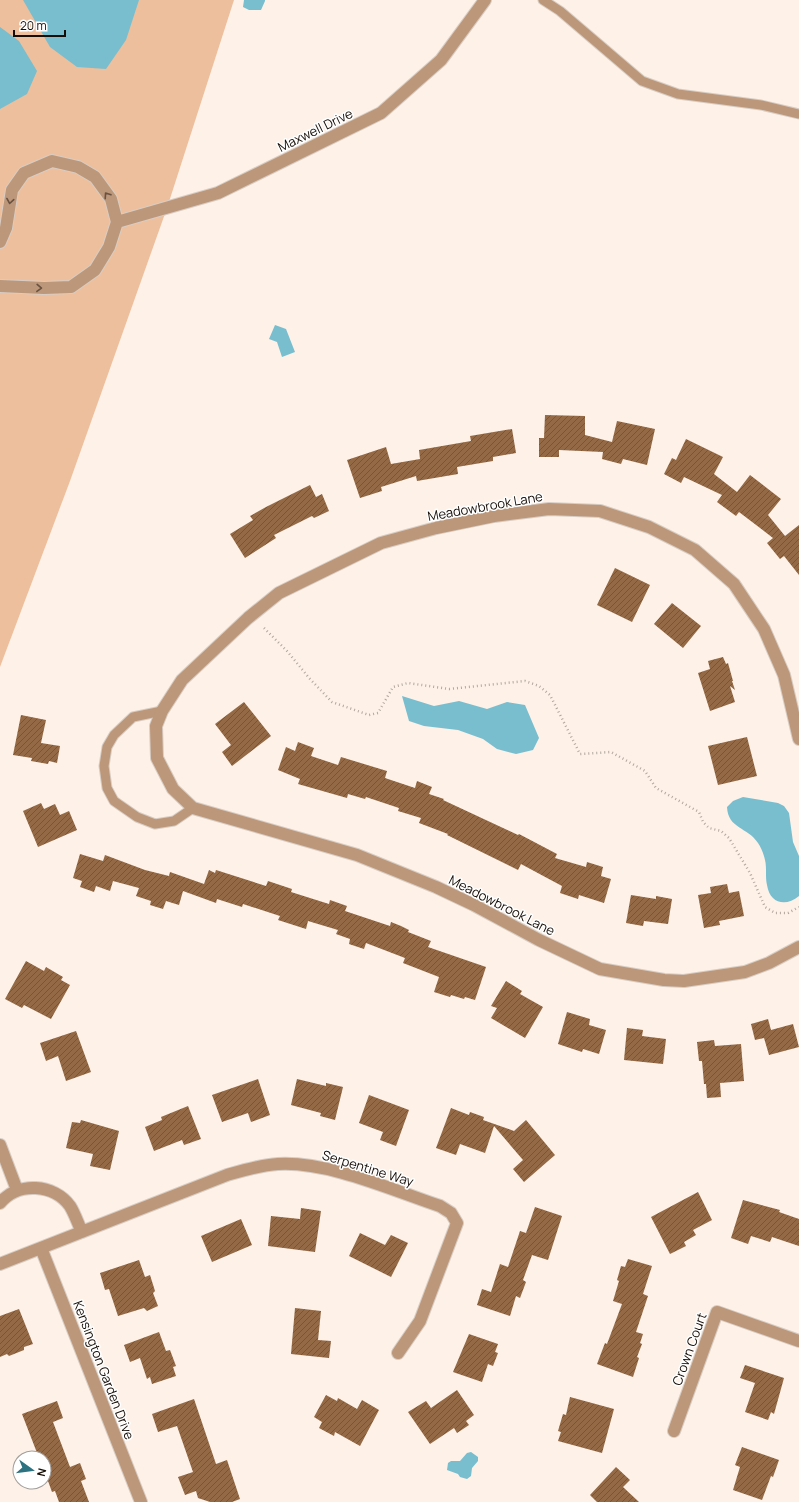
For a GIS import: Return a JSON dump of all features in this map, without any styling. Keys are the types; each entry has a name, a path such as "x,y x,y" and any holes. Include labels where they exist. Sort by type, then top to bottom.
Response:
{"street":[{"name":"Maxwell Drive","path":"117,222 218,193 382,113 441,60 485,0"},
{"path":"0,242 6,228 12,190 24,173 52,161 78,168 95,177 111,199 117,222 109,247 95,270 71,287 44,288 0,286"},
{"name":"Meadowbrook Lane","path":"799,739 784,675 764,629 734,584 695,550 649,528 600,511 549,509 494,516 436,528 381,543 279,593 248,618 182,680 162,711 156,726 157,758 173,789 193,808 357,855 436,887 474,905 539,940 600,969 656,979 684,981 745,972 769,963 799,947"},
{"path":"0,1145 17,1190"},
{"name":"Serpentine Way","path":"0,1264 227,1175 252,1168 278,1164 304,1164 329,1169 440,1206 452,1213 457,1223 420,1321 398,1353"},
{"path":"0,1203 4,1198 17,1190 35,1188 55,1192 70,1207 82,1232"},
{"name":"Kensington Garden Drive","path":"42,1248 141,1502"},
{"name":"Crown Court","path":"674,1431 717,1312 799,1341"}],"lane":[{"path":"543,0 560,11 642,81 678,94 761,104 799,114"},
{"path":"162,711 133,717 114,735 107,747 104,766 107,788 114,801 136,817 155,824 174,821 193,808"}],"path":[{"path":"264,628 287,651 310,679 332,702 369,715 378,713 393,687 408,683 449,689 524,682 539,686 550,695 580,754 611,752 645,771 656,788 699,812 709,828 721,831 729,838 750,873 765,907 775,913 788,914 799,907"}],"shaded area":[{"path":"0,0 234,0 167,208 70,481 0,667"}],"water":[{"path":"23,0 139,0 126,40 106,69 77,67 50,47"},
{"path":"244,0 265,1 261,10 249,10 243,7"},
{"path":"0,27 19,41 37,71 27,94 0,109"},
{"path":"275,325 286,329 295,352 282,357 277,342 269,339"},
{"path":"402,696 434,706 459,701 487,709 507,702 525,705 539,738 533,750 516,754 497,749 483,739 458,730 424,726 409,721"},
{"path":"743,797 778,803 784,806 789,813 793,842 799,856 799,896 789,902 779,902 771,896 766,879 766,863 758,843 754,838 735,824 728,814 727,807 733,801"},
{"path":"471,1452 478,1457 478,1461 472,1468 471,1476 467,1479 447,1470 448,1463 451,1461 460,1461 467,1453"}],"building":[{"path":"545,415 585,416 585,435 612,442 617,421 655,429 647,465 623,459 621,464 602,459 603,452 559,450 559,457 539,457 539,438 544,438"},
{"path":"512,429 516,453 493,457 493,461 457,467 458,474 417,481 416,476 381,487 382,491 360,498 347,460 386,447 391,464 420,459 419,450 471,441 470,436"},
{"path":"686,439 723,457 714,474 737,492 750,475 781,499 768,515 785,536 799,525 799,575 784,556 780,559 767,543 773,538 739,512 736,516 717,502 722,495 684,477 681,483 664,474 672,458 676,460"},
{"path":"310,485 316,497 322,494 329,511 314,518 312,516 274,535 276,538 245,558 230,534 253,520 250,516"},
{"path":"615,568 650,585 632,622 597,605"},
{"path":"672,603 701,626 683,648 654,624"},
{"path":"723,657 726,664 728,663 733,681 735,690 730,686 735,702 710,711 698,673 710,669 708,661"},
{"path":"244,702 271,736 232,766 222,752 231,745 215,724"},
{"path":"21,715 46,720 41,743 60,746 57,763 49,761 48,764 31,761 32,758 13,755"},
{"path":"747,737 757,776 718,785 708,746"},
{"path":"298,742 314,748 311,756 338,765 341,757 387,771 385,778 415,788 417,781 432,787 429,794 444,799 443,800 518,835 519,834 557,854 555,858 586,867 587,862 603,867 601,876 611,879 604,903 579,895 578,899 560,893 562,886 521,864 518,870 447,835 448,834 419,823 421,818 398,811 399,808 366,797 365,799 348,794 347,798 298,784 300,779 278,770 286,747 295,751"},
{"path":"41,803 44,809 55,804 60,815 69,811 77,830 38,847 23,811"},
{"path":"80,854 103,861 105,855 145,870 169,876 170,872 204,884 209,870 215,873 216,870 266,886 268,881 292,889 291,892 329,904 330,900 347,906 345,911 390,926 391,922 409,930 408,932 431,941 428,947 486,967 475,1000 465,997 464,999 451,995 450,997 434,992 439,977 403,963 405,958 366,943 364,949 349,944 350,939 336,934 338,930 308,921 306,929 278,920 280,916 243,904 242,907 217,899 216,903 183,891 179,905 166,901 163,909 150,905 151,901 136,896 139,888 113,881 110,891 96,886 94,892 80,887 82,881 73,878"},
{"path":"727,884 729,893 739,891 744,916 719,921 720,925 704,928 698,895 711,893 710,887"},
{"path":"631,895 656,899 656,896 672,899 668,924 644,921 643,926 626,923"},
{"path":"26,961 44,971 46,967 63,977 61,980 70,985 51,1019 24,1005 22,1008 5,999"},
{"path":"506,981 522,991 520,994 543,1007 525,1038 491,1018 497,1008 491,1006"},
{"path":"567,1012 590,1019 589,1025 606,1030 599,1054 583,1049 582,1052 558,1044"},
{"path":"768,1019 771,1030 793,1024 799,1047 769,1055 764,1038 755,1040 751,1024"},
{"path":"627,1028 643,1030 642,1036 666,1039 663,1064 624,1060"},
{"path":"76,1031 91,1072 66,1081 58,1056 46,1061 40,1043"},
{"path":"714,1040 715,1046 741,1044 744,1081 720,1083 721,1097 707,1098 702,1061 699,1061 697,1042"},
{"path":"258,1079 270,1115 251,1122 248,1113 222,1122 212,1095"},
{"path":"297,1079 326,1086 326,1083 343,1087 335,1120 320,1116 321,1113 291,1105"},
{"path":"369,1095 409,1110 396,1146 380,1140 383,1132 359,1123"},
{"path":"188,1106 201,1139 184,1145 182,1140 154,1151 145,1127 162,1120 161,1117"},
{"path":"451,1108 469,1115 470,1112 484,1117 483,1120 514,1131 526,1120 555,1155 524,1182 513,1169 523,1160 494,1126 485,1153 460,1144 456,1155 436,1148"},
{"path":"81,1120 119,1131 110,1170 90,1166 93,1154 66,1148 72,1122 80,1123"},
{"path":"698,1192 712,1220 693,1230 696,1235 684,1242 686,1246 670,1254 651,1217"},
{"path":"743,1200 780,1210 779,1212 799,1219 799,1246 772,1237 770,1242 751,1236 748,1244 731,1238"},
{"path":"535,1207 562,1216 548,1260 532,1255 523,1280 526,1282 520,1298 516,1296 510,1316 477,1305 482,1289 491,1292 500,1264 508,1267 520,1231 526,1233"},
{"path":"301,1208 321,1211 315,1252 268,1246 271,1216 300,1219"},
{"path":"241,1219 252,1245 212,1262 201,1236"},
{"path":"360,1233 385,1245 391,1235 408,1243 391,1277 349,1256"},
{"path":"628,1259 652,1266 643,1294 648,1296 636,1332 643,1334 640,1343 642,1344 637,1357 639,1358 633,1377 597,1364 605,1343 607,1344 622,1304 613,1301 619,1281 617,1280 621,1266 625,1267"},
{"path":"139,1260 145,1277 150,1275 155,1291 153,1293 158,1306 147,1311 144,1308 118,1316 109,1289 105,1290 100,1273"},
{"path":"295,1308 321,1311 318,1340 331,1341 329,1358 291,1354"},
{"path":"19,1309 33,1344 24,1347 24,1350 9,1356 7,1354 0,1357 0,1316"},
{"path":"159,1332 166,1351 170,1350 176,1366 173,1367 176,1376 152,1384 150,1377 147,1379 140,1358 130,1362 124,1345"},
{"path":"469,1334 498,1344 495,1352 498,1353 493,1366 488,1364 482,1382 453,1372"},
{"path":"745,1365 784,1378 774,1414 771,1412 768,1420 745,1412 755,1383 740,1378"},
{"path":"457,1390 474,1415 466,1421 469,1425 457,1433 454,1428 430,1444 408,1412 426,1401 431,1408"},
{"path":"326,1395 337,1401 338,1398 357,1409 362,1400 379,1410 360,1446 335,1432 334,1436 319,1428 322,1422 314,1417"},
{"path":"570,1397 614,1409 602,1453 558,1441 561,1432 558,1431 563,1414 566,1415"},
{"path":"194,1399 216,1464 227,1460 240,1499 232,1502 210,1502 198,1498 196,1491 185,1495 178,1477 193,1472 177,1426 158,1432 152,1414"},
{"path":"57,1401 63,1418 53,1422 70,1467 80,1463 86,1479 81,1481 89,1502 59,1502 55,1491 52,1492 51,1490 52,1450 36,1450 22,1414"},
{"path":"742,1447 779,1460 762,1500 733,1490 740,1467 735,1465"},
{"path":"616,1467 630,1480 623,1487 639,1502 597,1502 590,1495"}]}
